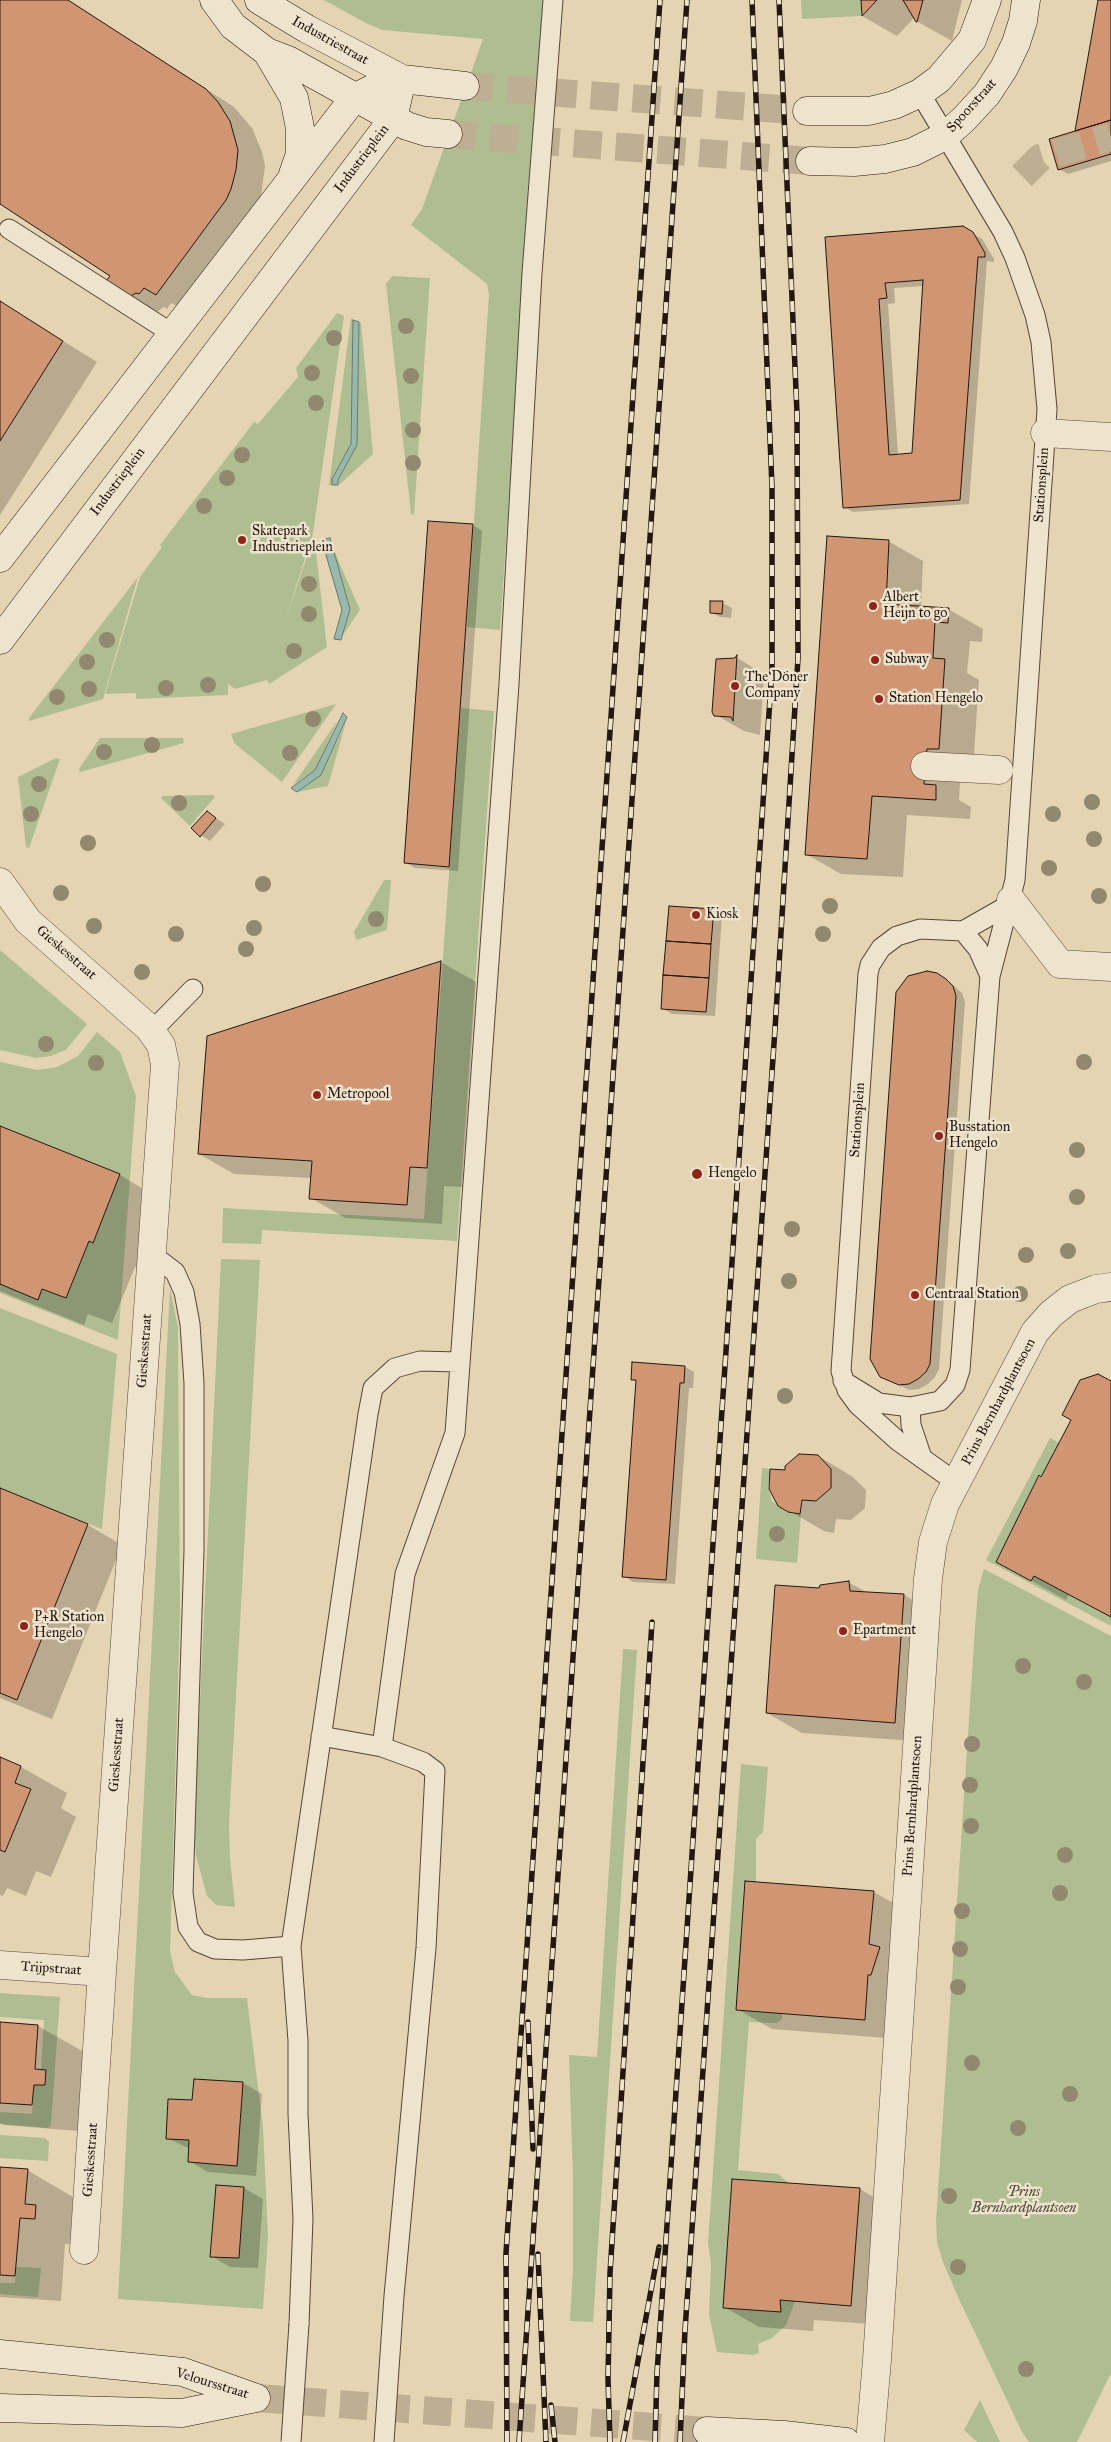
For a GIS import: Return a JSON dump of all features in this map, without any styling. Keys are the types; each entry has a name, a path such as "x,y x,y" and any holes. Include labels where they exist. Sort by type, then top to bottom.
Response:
{"main road":[{"path":"214,0 233,26 267,52 288,60 393,119 426,132 448,134"},
{"name":"Industriestraat","path":"259,0 307,29 402,79"},
{"path":"807,111 869,111 894,105 920,93 939,79 972,40 987,0"},
{"name":"Spoorstraat","path":"810,160 854,162 885,160 913,152 945,136 987,94 1004,68 1016,43 1023,21 1026,0"},
{"path":"267,52 294,98 300,128 300,154 292,180"},
{"path":"0,558 354,98 376,87 402,79 465,86"},
{"name":"Industrieplein","path":"0,640 393,119 402,79"},
{"path":"1045,434 1111,437"},
{"path":"925,766 999,770"},
{"name":"Gieskesstraat","path":"0,882 28,921 131,1010 152,1032 161,1045 165,1064 84,2250"},
{"path":"1009,903 1060,964 1111,967"},
{"name":"Gieskesstraat","path":"0,909 28,921"},
{"name":"Prins Bernhardplantsoen","path":"870,2442 878,2360 889,2153 928,1579 937,1525 1035,1332 1051,1314 1070,1299 1096,1289 1111,1287"},
{"name":"Trijpstraat","path":"0,1965 102,1972"},
{"name":"Veloursstraat","path":"0,2354 183,2372 256,2398 182,2414 0,2408"},
{"path":"707,2431 784,2435 846,2442"}],"lane":[{"path":"382,1747 405,1574 455,1433 458,1362 509,684 532,273 553,0"},
{"name":"Stationsplein","path":"843,1381 880,1403 910,1407 940,1401 955,1386 961,1365 990,976 1015,880 1045,434 1047,390 1045,369 1039,333 1026,286 1003,232 920,93"},
{"path":"3,232 174,334"},
{"path":"962,931 1009,903"},
{"name":"Stationsplein","path":"957,1483 898,1441 858,1405 843,1381 841,1352 870,965 881,948 905,933 925,929 962,931 978,949 990,976"},
{"path":"152,1032 193,989"},
{"path":"152,1260 162,1262 175,1272 184,1292 190,1324 194,1383 194,1551 183,1893 188,1927 198,1942 215,1949 243,1950 291,1946"},
{"path":"291,2442 299,2324 303,2219 298,2114 298,2041 291,1946 373,1388 395,1368 420,1361 458,1362"},
{"path":"910,1407 911,1425 922,1458"},
{"path":"321,1736 382,1747 423,1762 435,1771 426,1948 394,2296 384,2442"}],"green space":[{"path":"324,0 543,0 500,630 467,627 489,294 487,284 411,225 422,209 483,39 382,30"},
{"path":"801,0 861,0 861,16 802,19"},
{"path":"392,276 430,278 414,515 411,514 386,284"},
{"name":"Skatepark Industrieplein","path":"337,313 344,316 313,533 284,625 314,535 327,647 269,684 267,680 235,689 228,684 228,695 136,699 136,693 105,694 140,577 162,547 160,545 254,422 258,424 298,377 296,368"},
{"path":"351,318 353,320 351,444 332,478 332,485 329,485"},
{"path":"359,322 361,323 373,454 339,485 338,480 357,445"},
{"path":"332,546 360,610 343,635 350,609"},
{"path":"138,577 103,699 29,721 29,718"},
{"path":"336,704 282,782 234,743 231,734"},
{"path":"461,708 494,711 457,1241 262,1230 261,1244 222,1243 223,1208 424,1219"},
{"path":"338,720 315,770 293,785"},
{"path":"346,722 328,786 297,792 321,775"},
{"path":"100,738 183,738 184,743 80,772 79,769"},
{"path":"56,758 60,759 29,848 26,847 18,777"},
{"path":"213,795 215,797 190,826 161,798 163,796"},
{"path":"384,880 391,880 387,930 356,940 354,932"},
{"path":"0,950 87,1024 66,1050 51,1056 36,1058 0,1050"},
{"path":"97,1032 120,1052 136,1096 118,1340 0,1293 0,1062 37,1070 57,1067 78,1056"},
{"path":"221,1259 260,1260 229,1823 230,1859 235,1907 216,1905 207,1896 196,1856 194,1826"},
{"path":"170,1288 178,1327 180,1612 170,1952 175,1972 192,1995 208,1998 247,1998 263,2128 268,2236 263,2309 118,2299"},
{"path":"0,1308 117,1354 102,1529 0,1489"},
{"path":"1050,1438 1061,1444 1111,1616 1111,1626 986,1560"},
{"path":"762,1468 770,1469 768,1488 772,1501 786,1512 801,1515 797,1563 756,1559"},
{"name":"Prins Bernhardplantsoen","path":"984,1569 1111,1636 1111,2373 1077,2442 1029,2442 1022,2432 958,2297 943,2262 937,2242 936,2221 975,1628 978,1590"},
{"path":"623,1649 637,1650 593,2322 570,2321 573,2268 573,2177 569,2055 597,2057"},
{"path":"741,1764 768,1767 763,1832 756,1839 756,1882 745,1882 736,2010 782,2013 782,2019 777,2023 749,2022 738,2170 778,2174 790,2184 732,2179 723,2308 780,2312 780,2300 795,2301 786,2325 772,2338 758,2344 759,2353 753,2355 717,2352 709,2314 711,2264 708,2243"},
{"path":"0,1993 60,1997 51,2125 48,2128 0,2124 0,2112 32,2114 34,2085 45,2085 46,2070 41,2070 44,2020 0,2017"},
{"path":"0,2135 45,2138 49,2142 48,2161 0,2158"},
{"path":"16,2267 41,2268 38,2297 0,2294 0,2283 15,2283"},
{"path":"980,2400 1000,2442 977,2442 964,2430"}],"water":[{"path":"353,320 359,322 357,445 338,480 338,485 332,485 332,479 351,444"},
{"path":"330,538 350,609 341,640 334,639 342,610 326,555 325,539"},
{"path":"343,713 347,717 321,775 297,792 291,788 315,770"}],"building":[{"path":"0,0 68,0 206,89 218,102 230,121 238,150 236,170 231,189 226,200 156,295 144,288 139,294 136,293 129,297 105,282 110,276 0,204"},
{"path":"861,0 877,0 862,16"},
{"path":"903,0 923,0 917,22 916,22"},
{"path":"1098,0 1111,0 1111,120 1075,131"},
{"path":"1111,120 1111,154 1058,170 1049,139"},
{"path":"963,226 973,232 985,253 985,257 978,257 960,500 843,508 825,237","holes":["923,280 912,453 889,455 879,299 887,298 885,283"]},
{"path":"0,301 63,341 0,441"},
{"path":"428,521 473,524 449,867 404,863"},
{"name":"Station Hengelo","path":"827,536 889,540 886,604 949,608 948,623 935,622 933,658 945,659 939,749 927,749 925,766 924,784 936,785 936,800 872,796 867,859 805,855"},
{"path":"710,601 723,601 722,614 710,613"},
{"path":"737,655 733,721 731,717 714,716 712,712 716,659 735,658"},
{"path":"207,811 216,818 200,837 191,828"},
{"path":"669,906 714,909 711,944 666,941"},
{"path":"666,941 711,944 709,978 663,975"},
{"name":"Metropool","path":"441,961 427,1168 410,1167 407,1205 309,1199 312,1161 198,1154 207,1036"},
{"path":"927,971 937,973 946,979 953,986 956,996 930,1364 926,1372 918,1379 909,1384 899,1385 880,1377 870,1359 896,992 908,976"},
{"path":"663,975 709,978 706,1012 661,1009"},
{"path":"0,1126 120,1174 93,1243 89,1241 66,1298 42,1289 38,1300 0,1284"},
{"path":"632,1362 685,1366 684,1383 680,1383 666,1580 622,1577 636,1380 631,1380"},
{"path":"1098,1374 1111,1381 1111,1617 1034,1576 1031,1581 996,1562 1039,1475 1041,1477 1071,1420 1062,1415 1080,1380"},
{"path":"799,1454 818,1455 831,1469 831,1488 816,1501 802,1500 800,1514 788,1512 778,1506 769,1489 770,1469 785,1470 785,1466"},
{"name":"P+R Station Hengelo","path":"0,1488 88,1524 17,1700 0,1693"},
{"path":"849,1581 850,1591 904,1594 895,1723 766,1713 775,1585 819,1588 820,1585"},
{"path":"0,1757 21,1766 15,1783 31,1789 5,1852 0,1850"},
{"path":"745,1881 874,1891 869,1944 880,1947 871,1975 868,1975 865,2020 736,2010"},
{"path":"0,2022 38,2025 35,2069 46,2070 45,2085 34,2085 32,2105 0,2103"},
{"path":"194,2079 243,2082 237,2166 188,2162 189,2140 166,2139 168,2099 192,2100"},
{"path":"0,2167 28,2169 25,2204 36,2205 35,2219 20,2218 15,2276 0,2275"},
{"path":"732,2179 860,2188 851,2306 780,2300 781,2312 723,2308"},
{"path":"216,2185 244,2187 239,2258 210,2257"}],"tunnel":[{"path":"465,86 807,111"},
{"path":"448,134 810,161"},
{"path":"1022,176 1040,158 1111,137"},
{"path":"256,2398 707,2431"}],"railway":[{"path":"507,2442 506,2253 660,0"},
{"path":"519,2442 687,0"},
{"path":"655,2442 657,2373 772,669 772,487 752,0"},
{"path":"680,2442 685,2330 775,1029 798,658 797,413 779,0"},
{"path":"610,2442 608,2379 610,2273 652,1622"},
{"path":"528,2022 533,2149"},
{"path":"623,2442 659,2247"},
{"path":"538,2254 546,2442"},
{"path":"551,2405 555,2442"}],"place":[{"name":"Skatepark Industrieplein","path":"242,540"},
{"name":"Albert Heijn to go","path":"873,606"},
{"name":"Subway","path":"875,660"},
{"name":"The Döner Company","path":"735,686"},
{"name":"Station Hengelo","path":"879,699"},
{"name":"Kiosk","path":"696,915"},
{"name":"Metropool","path":"317,1095"},
{"name":"Busstation Hengelo","path":"939,1136"},
{"name":"Hengelo","path":"697,1174"},
{"name":"Centraal Station","path":"915,1295"},
{"name":"P+R Station Hengelo","path":"24,1626"},
{"name":"Epartment","path":"843,1631"}]}
